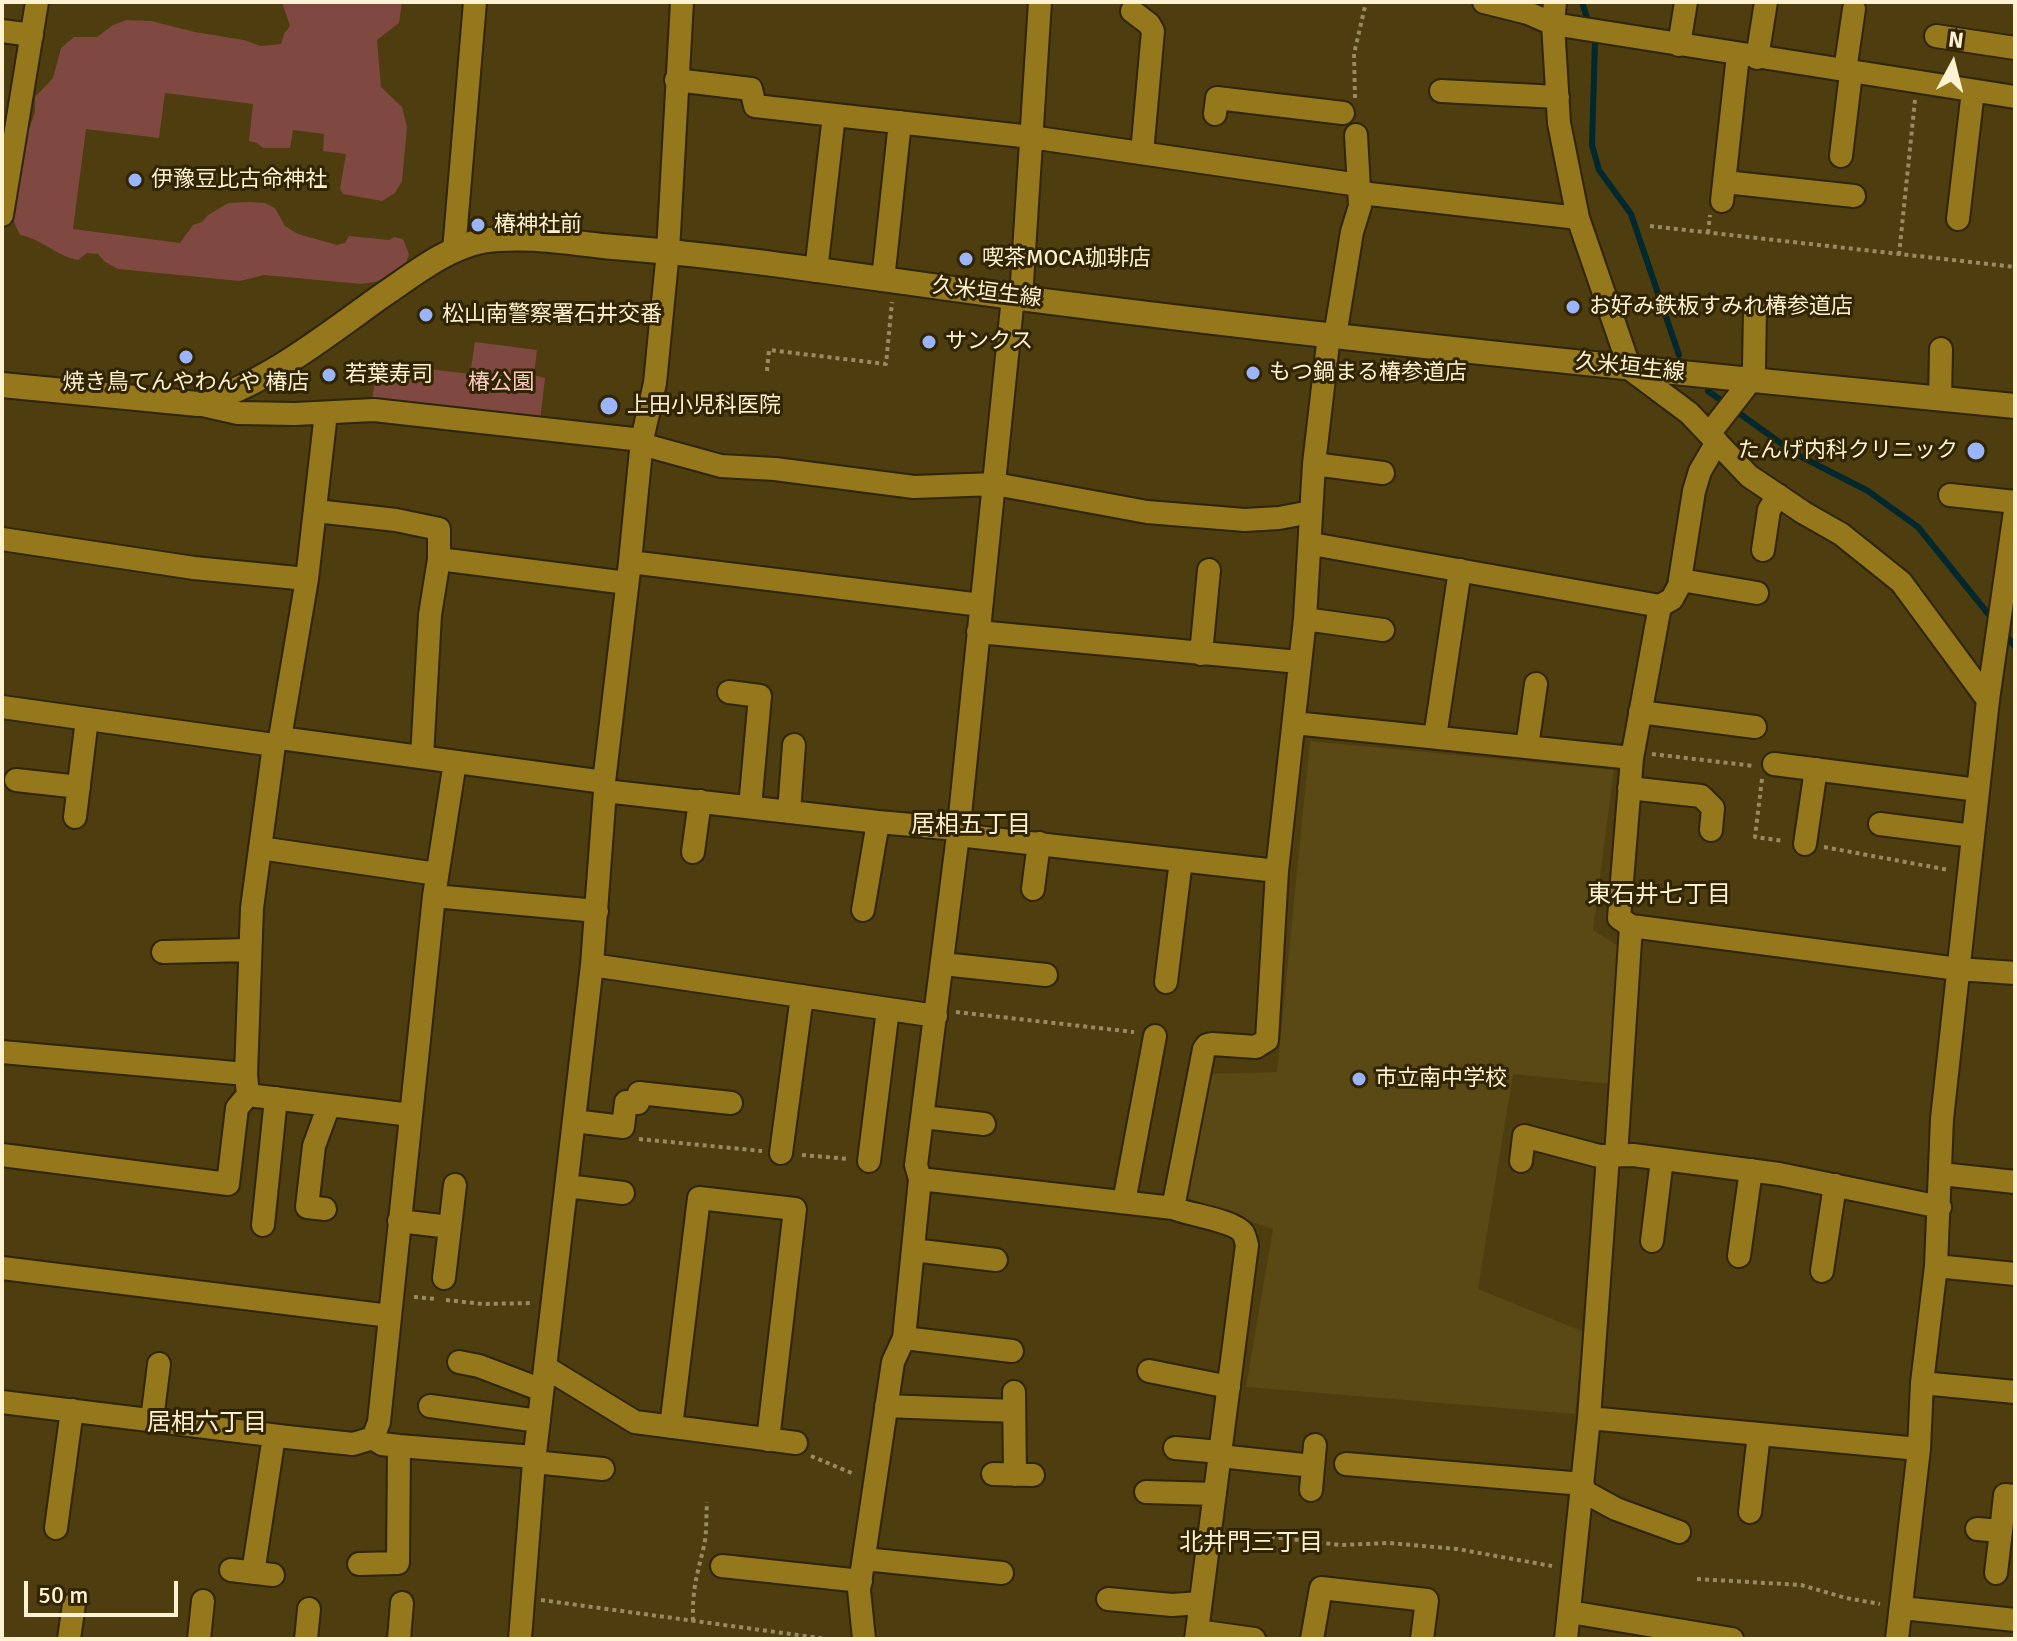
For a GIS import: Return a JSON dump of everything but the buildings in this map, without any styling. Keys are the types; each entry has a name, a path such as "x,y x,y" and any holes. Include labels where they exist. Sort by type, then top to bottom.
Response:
{"main road":[{"name":"久米垣生線","path":"2,385 198,404 228,395 290,360 420,270 454,251 479,241 514,239 668,251 1017,298 1630,369 2015,406"}],"street":[{"path":"2,215 8,149 37,2"},
{"path":"454,251 475,2"},
{"path":"520,1639 534,1459 592,965 604,787 642,442 655,383 668,251 682,2"},
{"path":"870,1639 864,1639 862,1570 893,1362 904,1338 920,1179 916,1165 943,964 1017,298 1040,2"},
{"path":"1484,2 1528,13 1554,13 1679,45 2015,97"},
{"path":"1679,45 1686,2"},
{"path":"1766,2 1747,57 1723,191 1854,196"},
{"path":"1841,156 1854,9"},
{"path":"1132,11 1153,31 1142,153"},
{"path":"1554,13 1559,123 1578,218 1630,369 1689,413 1738,467 1841,534 1901,582 1988,700"},
{"path":"2,31 32,35"},
{"path":"1936,36 2015,48"},
{"path":"676,80 751,89 755,106 1031,137 1578,218"},
{"path":"1441,91 1558,97"},
{"path":"1958,219 1973,91"},
{"path":"1215,114 1217,98 1343,104 1354,187"},
{"path":"816,271 834,115"},
{"path":"889,281 900,122"},
{"path":"1173,1208 1204,1049 1212,1044 1256,1047 1267,1040 1277,871 1312,544 1314,464 1354,187 1356,135"},
{"path":"1312,544 1660,606 1672,599 1681,580 1694,491 1713,438 1751,380 1755,309"},
{"path":"1940,399 1941,349"},
{"path":"198,404 238,413 374,410 642,442 721,466 775,469 863,483 914,487 995,484 1147,512 1245,520 1311,512"},
{"path":"2,1155 228,1184 237,1108 247,1085 252,908 277,742 307,579 326,413"},
{"path":"1314,464 1383,473"},
{"path":"1763,550 1769,510 1778,495"},
{"path":"1950,495 2015,502"},
{"path":"316,511 396,520 439,529 439,559 427,657 422,757"},
{"path":"1897,1639 1936,1266 1942,1119 1988,700 2015,511"},
{"path":"2,539 194,568 307,579"},
{"path":"439,559 629,572 981,605"},
{"path":"1201,654 1209,570"},
{"path":"1435,737 1460,570"},
{"path":"1681,580 1757,593"},
{"path":"1660,606 1632,758 1619,918 1631,926 1958,969 2015,973"},
{"path":"1305,619 1383,630"},
{"path":"978,632 1299,662"},
{"path":"1527,747 1536,684"},
{"path":"729,692 760,696 750,807"},
{"path":"2,707 422,757 700,801 1277,871"},
{"path":"1640,712 1755,727"},
{"path":"75,817 87,719"},
{"path":"1294,723 1632,758"},
{"path":"789,812 794,745"},
{"path":"373,1438 379,1422 435,885 455,762"},
{"path":"1774,764 1978,790"},
{"path":"1805,844 1816,769"},
{"path":"16,780 79,787"},
{"path":"1629,788 1701,796 1713,808 1711,830"},
{"path":"693,852 700,801"},
{"path":"863,910 878,822"},
{"path":"1880,824 1973,836"},
{"path":"1033,889 1039,843"},
{"path":"260,848 435,885 597,911"},
{"path":"1166,982 1181,860"},
{"path":"1566,1639 1583,1488 1631,926"},
{"path":"163,952 250,950"},
{"path":"943,964 1046,975"},
{"path":"592,965 888,1009 937,1013"},
{"path":"781,1153 802,996"},
{"path":"869,1161 888,1009"},
{"path":"1124,1202 1155,1036"},
{"path":"2,1052 247,1085 276,1098 411,1115"},
{"path":"574,1121 623,1127 626,1102 638,1103 639,1093 731,1103"},
{"path":"263,1225 276,1098"},
{"path":"325,1209 307,1207 314,1146 329,1105"},
{"path":"923,1117 984,1124"},
{"path":"1521,1161 1524,1136 1599,1156 1633,1155 1751,1170 1940,1207"},
{"path":"1652,1241 1662,1159"},
{"path":"1739,1256 1751,1170"},
{"path":"1941,1174 2015,1182"},
{"path":"920,1179 1173,1208 1233,1225 1243,1232 1247,1245 1196,1635 1254,1639"},
{"path":"444,1278 455,1185"},
{"path":"1822,1271 1835,1185"},
{"path":"567,1186 623,1193"},
{"path":"671,1427 699,1198 795,1209 768,1440"},
{"path":"399,1221 450,1227"},
{"path":"913,1250 996,1260"},
{"path":"1936,1266 2015,1274"},
{"path":"2,1268 391,1305"},
{"path":"904,1338 1012,1351"},
{"path":"459,1362 544,1378 635,1422 796,1443"},
{"path":"152,1420 159,1364"},
{"path":"1149,1371 1229,1387"},
{"path":"1922,1383 2015,1392"},
{"path":"886,1406 1014,1401 1013,1475"},
{"path":"2,1402 353,1444 373,1438"},
{"path":"430,1406 539,1421"},
{"path":"56,1528 72,1410"},
{"path":"1589,1418 1919,1449"},
{"path":"1750,1512 1759,1434"},
{"path":"252,1573 274,1436"},
{"path":"373,1438 382,1444 603,1469"},
{"path":"359,1564 398,1563 399,1446"},
{"path":"1175,1448 1220,1454 1314,1456 1311,1490"},
{"path":"1346,1464 1382,1457 1480,1466 1583,1488 1616,1509 1669,1521"},
{"path":"1146,1492 1215,1494"},
{"path":"1996,1573 2005,1495 2015,1496"},
{"path":"1977,1529 2001,1531"},
{"path":"722,1566 1002,1573"},
{"path":"1312,1639 1321,1588 1427,1600 1422,1639"},
{"path":"1108,1599 1172,1605 1200,1603"},
{"path":"203,1601 206,1636"},
{"path":"399,1639 402,1603"},
{"path":"69,1639 74,1604"},
{"path":"1902,1608 2015,1620"},
{"path":"306,1639 309,1609"},
{"path":"1570,1612 1732,1639"}],"path":[{"path":"1356,135 1354,54 1366,2"},
{"path":"1898,255 1917,82"},
{"path":"1650,226 2015,267"},
{"path":"767,371 769,350 886,364 889,281"},
{"path":"937,1013 1155,1036"},
{"path":"632,1139 869,1161"},
{"path":"391,1305 529,1302 552,1305"},
{"path":"796,1443 802,1453 875,1482"},
{"path":"693,1621 692,1595 696,1567 704,1545 707,1502"},
{"path":"1210,1530 1340,1545 1389,1543 1457,1549 1574,1569"},
{"path":"1697,1579 1801,1585 1846,1598 1902,1608"},
{"path":"523,1598 827,1639"}],"shaded area":[{"name":"市立南中学校","path":"1310,741 1614,770 1593,930 1620,947 1610,1084 1513,1074 1478,1289 1584,1332 1575,1414 1246,1387 1273,1229 1182,1199 1207,1074 1277,1072"}],"green space":[{"path":"282,2 402,2 399,23 377,40 381,87 402,107 407,127 402,181 395,193 382,201 343,194 340,189 346,154 323,151 324,134 293,130 290,148 263,148 249,141 253,104 165,93 159,138 86,129 73,229 180,243 193,225 228,203 265,203 275,208 285,226 298,234 337,245 345,243 349,236 403,239 409,254 406,264 381,281 361,284 264,275 240,281 118,269 98,254 87,253 78,260 20,235 12,210 23,146 35,112 35,97 53,78 61,48 74,37 97,37 126,20 151,21 261,46 281,44 290,26"},
{"name":"椿公園","path":"475,342 537,350 534,375 545,378 540,421 372,400 378,363 470,374"}],"waterway":[{"path":"1582,2 1588,21"},
{"path":"1595,40 1592,145 1599,170 1631,214 1679,355"},
{"path":"1708,391 1796,454 1868,491 1918,527 1990,616"},
{"path":"2009,639 2015,647"}],"place":[{"name":"伊豫豆比古命神社","path":"135,180"},
{"name":"椿神社前","path":"478,225"},
{"name":"喫茶MOCA珈琲店","path":"966,259"},
{"name":"お好み鉄板すみれ椿参道店","path":"1573,307"},
{"name":"松山南警察署石井交番","path":"426,315"},
{"name":"サンクス","path":"929,342"},
{"name":"焼き鳥てんやわんや 椿店","path":"186,357"},
{"name":"もつ鍋まる椿参道店","path":"1253,373"},
{"name":"若葉寿司","path":"329,375"},
{"name":"上田小児科医院","path":"609,406"},
{"name":"たんげ内科クリニック","path":"1976,451"},
{"name":"市立南中学校","path":"1359,1079"}],"district":[{"name":"居相五丁目","path":"971,826"},
{"name":"東石井七丁目","path":"1659,896"},
{"name":"居相六丁目","path":"207,1424"},
{"name":"北井門三丁目","path":"1251,1544"}]}
